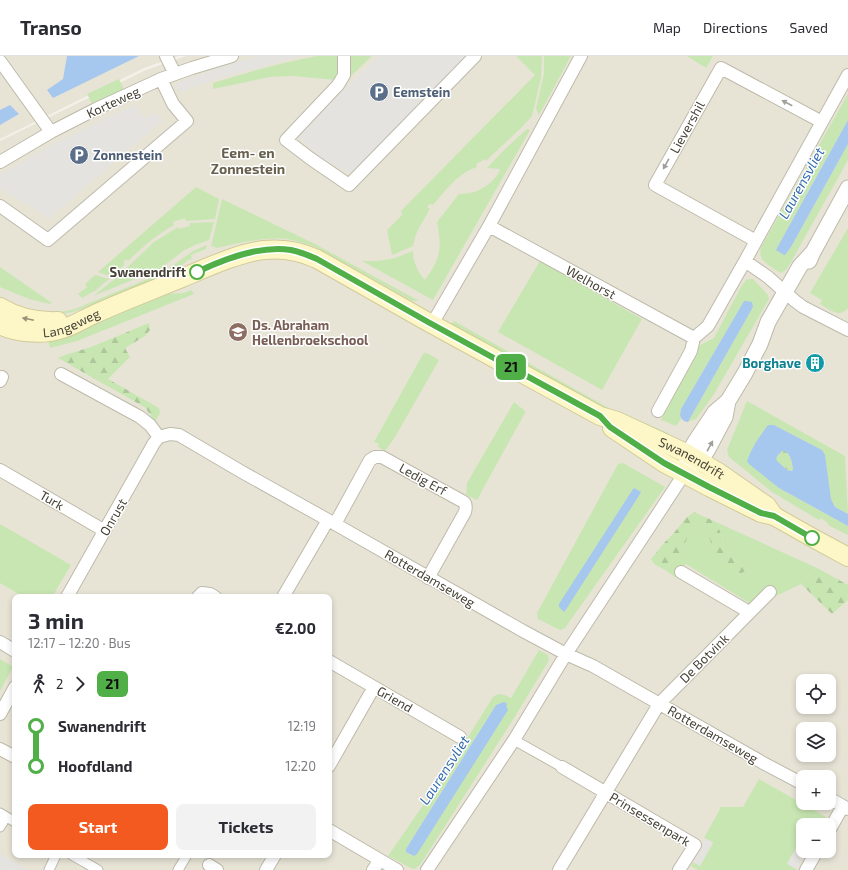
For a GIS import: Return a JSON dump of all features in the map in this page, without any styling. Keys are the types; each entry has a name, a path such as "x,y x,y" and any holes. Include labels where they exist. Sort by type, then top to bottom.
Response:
{"main road":[{"name":"Swanendrift","path":"94,314 241,255 272,249 290,250 306,254 600,416 617,421 694,458 718,472 766,506 774,516"},
{"name":"Langeweg","path":"0,307 21,317 45,321 66,321 94,314"},
{"name":"Langeweg","path":"0,325 19,331 52,332 74,325 94,314"},
{"name":"Swanendrift","path":"600,416 610,427 684,474 761,513 774,516 848,557"}],"street":[{"path":"166,56 175,74"},
{"name":"Korteweg","path":"0,162 51,132 161,79 232,56"},
{"path":"344,56 344,75 338,85 286,140 349,185 475,56"},
{"path":"432,324 489,226 581,56"},
{"path":"0,61 51,132"},
{"name":"Lievershil","path":"756,241 655,185 721,68 822,122"},
{"path":"658,411 690,351 694,338 708,326 848,75"},
{"path":"0,206 48,240 187,121 173,104 161,79"},
{"path":"427,870 514,740 566,654 694,458 708,449 725,417 728,401 760,344 775,324 788,295 806,269 812,252 848,188"},
{"name":"Welhorst","path":"489,226 694,338"},
{"path":"745,261 768,277 804,307 848,330"},
{"path":"61,374 140,418 150,426 159,437"},
{"name":"Rotterdamseweg","path":"159,437 170,434 179,435 428,578 566,654 594,666 796,780"},
{"name":"Onrust","path":"68,594 154,443 159,437"},
{"name":"Ledig Erf","path":"331,522 370,460 375,456 382,457 464,502 466,506 465,512 428,578"},
{"name":"Turk","path":"0,470 105,531"},
{"path":"285,594 331,522"},
{"path":"681,572 750,612"},
{"name":"De Botvink","path":"659,704 770,592"},
{"path":"0,642 12,649"},
{"name":"Griend","path":"332,663 460,737"},
{"path":"332,761 374,687"},
{"path":"0,714 12,692"},
{"name":"Prinsessenpark","path":"559,870 659,704"},
{"name":"Prinsessenpark","path":"514,740 695,844 683,869"},
{"path":"0,749 12,755"},
{"path":"836,802 846,807 836,821"},
{"path":"0,827 3,815 12,820"},
{"path":"332,832 376,865 397,870"},
{"path":"49,870 55,858"},
{"path":"77,858 98,870"},
{"path":"178,870 185,858"},
{"path":"266,870 273,858"},
{"path":"806,870 813,858"}],"shaded area":[{"path":"0,56 178,56 144,68 0,139"},
{"path":"186,56 848,56 848,870 0,870 0,141 146,70"},
{"path":"259,56 301,56 236,73 179,92 176,83 233,63"},
{"name":"Eemstein","path":"379,56 468,56 351,174 322,159 296,135"},
{"name":"Zonnestein","path":"134,105 146,119 154,112 163,120 49,218 0,188 0,175 51,145"},
{"path":"706,839 713,842 700,866 693,862"},
{"path":"796,848 796,858 803,858 796,869 787,864"},
{"path":"0,854 28,870 0,870"}],"green space":[{"path":"317,56 339,56 339,75 336,80 293,76 270,77 213,89 213,83 264,68"},
{"path":"349,56 372,56 349,78"},
{"path":"516,56 542,56 541,78 532,116 486,161 485,159 476,164 477,167 464,173 433,205 430,204 427,207 430,209 418,231 413,246 392,255 387,230 402,215 401,211 535,75"},
{"path":"544,56 571,56 539,115 536,109 544,74"},
{"path":"687,56 713,56 706,68"},
{"path":"119,79 124,89 92,104 87,94"},
{"path":"848,94 848,120 778,246 784,255 791,247 848,144 848,160 791,262 786,270 781,273 762,259 760,253 761,247"},
{"path":"527,129 530,130 433,300 362,261 378,261 395,258 413,251 416,267 425,280 437,259 439,252 440,246 437,222 459,194 477,191 488,185 494,179 500,169 487,168"},
{"path":"196,187 219,199 215,219 186,221 185,218 173,222 174,225 155,237 128,261 126,259 123,262 125,264 112,277 98,272"},
{"path":"222,199 315,244 419,301 412,301 315,247 287,239 269,239 242,242 216,248 214,246 211,247"},
{"path":"214,222 209,240 183,251 160,269 93,296 115,279 154,242 178,227 179,229 190,226 190,223"},
{"path":"848,228 848,308 842,313 838,313 820,304 822,300 810,293"},
{"path":"207,245 206,249 191,255 192,259 188,260 174,272 73,312 48,316 49,313 75,309 162,273 193,251"},
{"path":"540,261 642,319 602,390 498,332"},
{"path":"0,267 52,303 50,304 29,299 0,287"},
{"path":"95,275 109,279 96,290 82,298 78,294 87,287 85,284"},
{"path":"749,279 753,279 768,295 769,299 714,394 696,419 688,422 753,307 744,301 681,409 681,419 676,426 661,420 700,345 714,338 742,285"},
{"path":"191,290 194,294 77,341 50,348 47,336 165,294 184,293"},
{"path":"454,321 621,415 668,433 665,439 618,418 451,324"},
{"path":"149,323 150,330 145,336 125,348 130,357 108,379 159,408 160,413 155,422 153,422 151,415 146,408 58,358 91,347"},
{"path":"425,353 439,360 395,437 385,451 378,447 379,444 374,442 423,354"},
{"path":"747,401 845,456 848,514 835,507 831,499 825,456 822,450 774,425 779,488 848,526 848,535 828,525 828,523 821,518 819,520 772,492 729,457 727,450"},
{"path":"514,402 524,410 525,413 477,500 466,495 467,483"},
{"path":"782,451 787,453 792,461 793,469 791,471 787,470 776,460 777,456"},
{"path":"623,463 665,487 565,628 560,630 538,619 537,613 618,464"},
{"path":"694,512 716,522 722,536 723,547 730,556 745,568 746,571 739,574 726,573 718,562 708,536 701,529 695,527 689,534 680,553 665,570 654,564 651,559 686,518"},
{"path":"716,522 817,568 801,584 776,596 767,589 751,604 686,564 679,571 678,579 665,570 680,553 694,527 702,529 708,535 717,560 745,568 730,556 723,547 722,536"},
{"path":"0,524 71,565 54,594 19,594 0,583"},
{"path":"817,568 848,585 848,600 832,614 801,584"},
{"path":"539,650 548,655 548,662 511,723 420,865 413,869 388,856 450,766 493,697 500,694 511,698","holes":["504,703 406,852 406,849 496,705"]},
{"path":"0,659 12,666 12,669 0,691"},
{"path":"759,779 796,800 796,810 814,810 826,817 796,818 796,849 787,863 796,870 698,870 691,866 693,862 700,866 713,843 704,838 721,807 743,807"}],"water":[{"path":"67,56 139,56 53,98 47,90 63,79"},
{"path":"10,105 19,114 0,125 0,110"},
{"path":"848,120 848,144 791,247 784,255 776,250"},
{"path":"744,301 752,302 753,307 688,422 683,420 680,416 681,409"},
{"path":"768,425 774,425 822,450 825,455 831,499 835,507 848,514 848,526 779,488 749,464 747,461 749,456 756,442","holes":["782,451 785,451 791,459 792,471 787,470 776,460 777,456"]},
{"path":"634,488 641,492 640,494 564,612 559,607 559,604"},
{"path":"506,702 508,710 417,854 414,856 406,852 406,849 496,705"}],"bus line":[{"name":"21","path":"197,272 241,255 257,251 272,249 290,250 306,254 600,416 610,427 684,474 761,513 774,516 812,538"}],"place":[{"name":"Eemstein","path":"379,92"},
{"name":"Zonnestein","path":"79,155"},
{"name":"Swanendrift","path":"197,272"},
{"name":"Ds. Abraham Hellenbroekschool","path":"238,332"},
{"name":"Borghave","path":"815,363"}],"district":[{"name":"Eem- en Zonnestein","path":"248,160"}],"water label":[{"name":"Laurensvliet","path":"801,183"},
{"name":"Laurensvliet","path":"444,770"}]}
